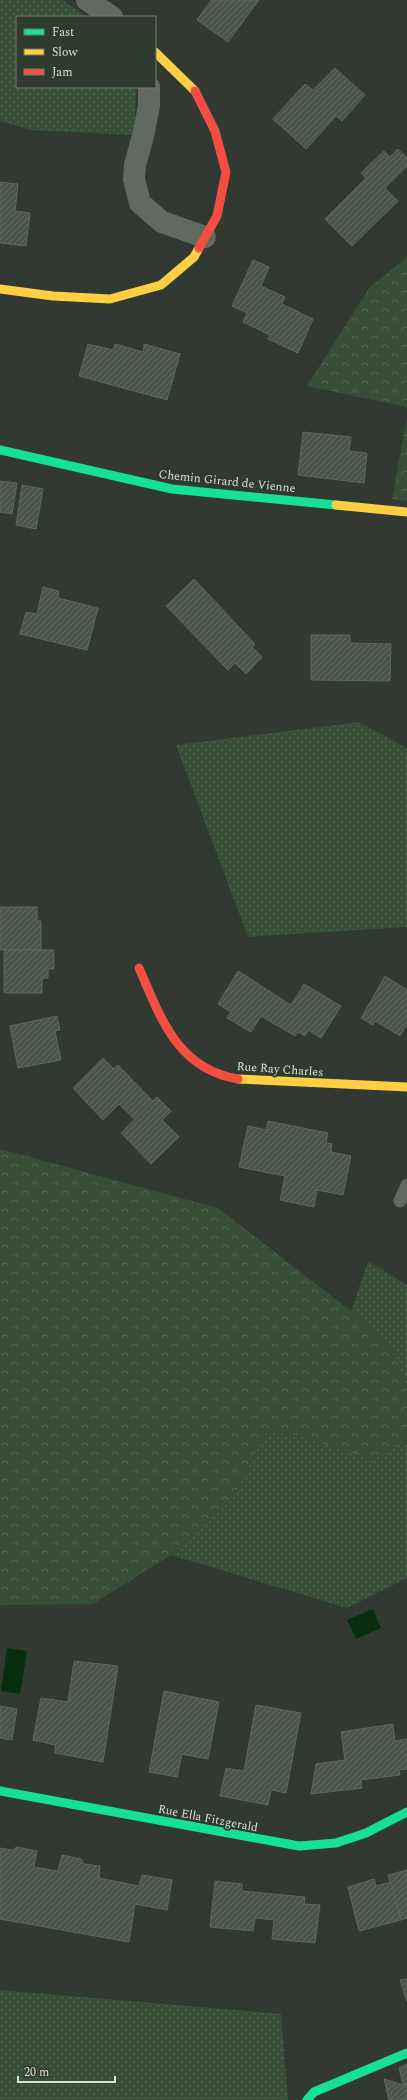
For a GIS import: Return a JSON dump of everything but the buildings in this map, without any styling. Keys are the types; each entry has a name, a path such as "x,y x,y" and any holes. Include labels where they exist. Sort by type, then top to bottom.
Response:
{"street":[{"path":"87,0 111,16"},
{"path":"0,289 53,296 110,299 161,285 194,257 217,216 226,172 215,131 193,88 156,53"},
{"path":"149,88 149,106 143,136 134,165 134,179 140,203 162,222 206,237"},
{"name":"Chemin Girard de Vienne","path":"0,450 172,489 407,512"},
{"name":"Rue Ray Charles","path":"140,968 169,1032 181,1050 193,1061 208,1071 225,1077 249,1081 407,1087"},
{"name":"Rue Ella Fitzgerald","path":"0,1792 299,1846 336,1843 358,1836 407,1812"},
{"path":"307,2100 314,2092 407,2054"}],"lane":[{"path":"400,1201 407,1185"}],"green space":[{"path":"0,0 62,0 86,16 16,16 16,88 134,88 136,91 134,135 30,130 0,121"},
{"path":"407,257 407,407 307,386 369,288"},
{"path":"407,417 407,501 392,499"},
{"path":"359,722 407,748 407,927 248,937 176,745"},
{"path":"0,1149 218,1208 351,1311 394,1353 407,1391 407,1439 371,1460 297,1435 267,1432 233,1498 171,1555 93,1604 0,1605"},
{"path":"368,1261 407,1285 407,1391 394,1353 351,1311"},
{"path":"267,1432 297,1435 371,1460 407,1439 407,1578 347,1608 171,1555 233,1498"},
{"path":"0,1990 281,2014 288,2100 0,2100"}],"shaded area":[{"path":"373,1609 381,1628 356,1639 347,1620"},
{"path":"7,1648 27,1651 20,1694 1,1691"}],"traffic: fast":[{"path":"0,450 172,489 336,505"},
{"path":"0,1791 299,1846 336,1843 366,1833 407,1812"},
{"path":"307,2100 314,2092 407,2053"}],"traffic: slow":[{"path":"156,53 195,91"},
{"path":"0,289 53,296 110,299 161,285 194,257 199,248"},
{"path":"336,505 407,512"},
{"path":"238,1079 407,1087"}],"traffic: jam":[{"path":"195,91 215,131 226,172 217,216 199,248"},
{"path":"139,968 164,1022 186,1053 200,1064 217,1073 238,1079"}]}
